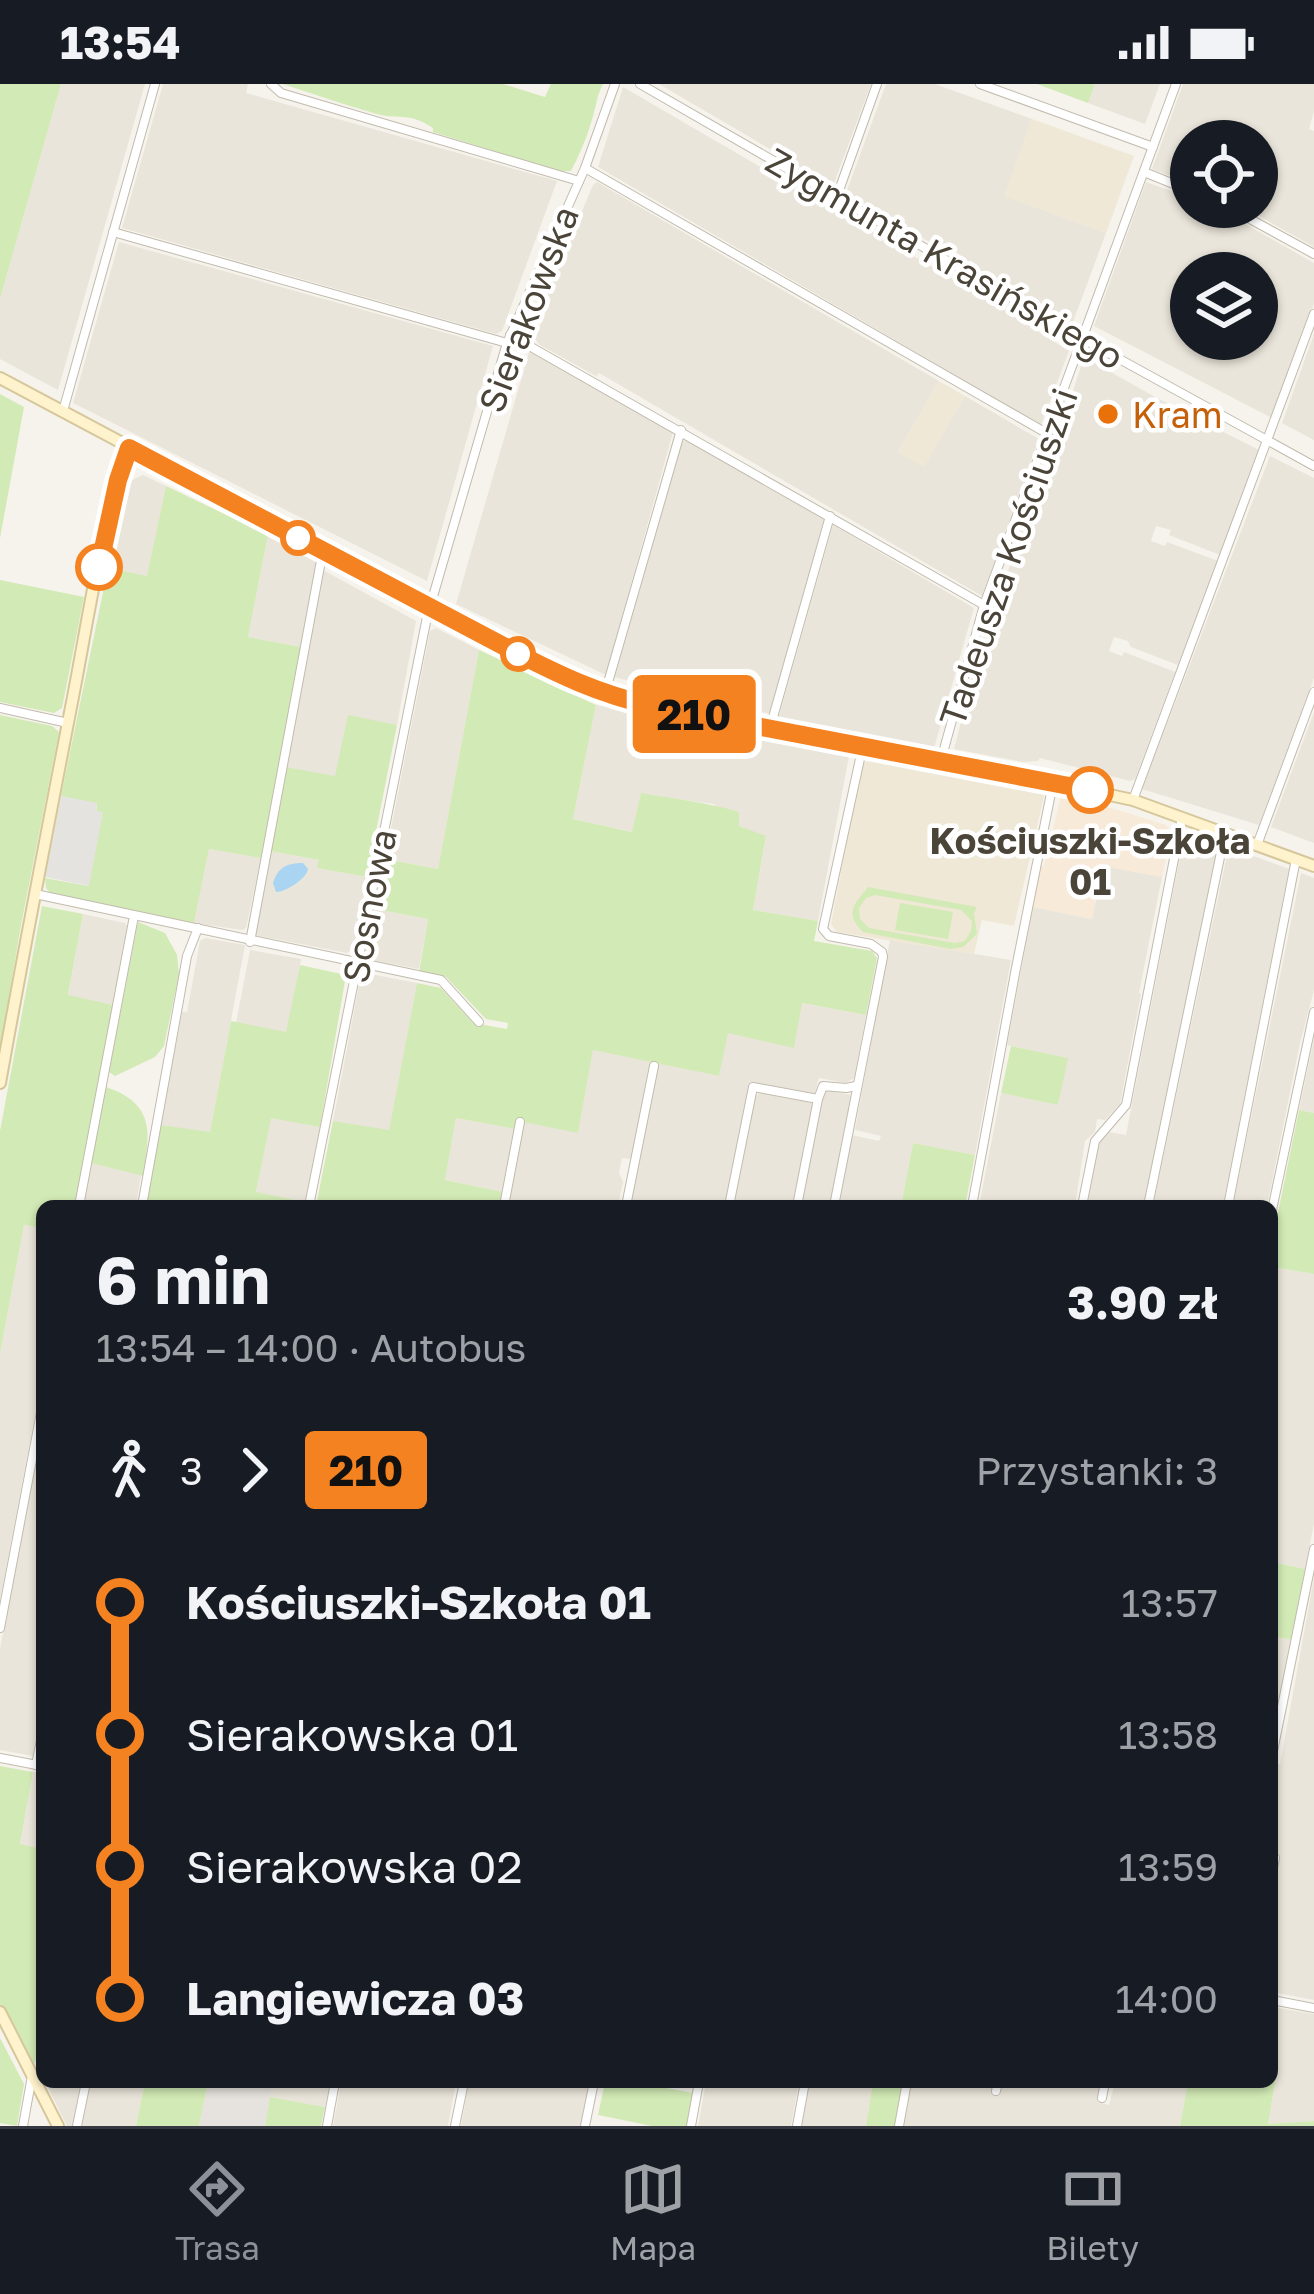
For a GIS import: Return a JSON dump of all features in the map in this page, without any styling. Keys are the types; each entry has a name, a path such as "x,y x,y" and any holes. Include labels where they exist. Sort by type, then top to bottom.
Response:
{"street":[{"path":"63,411 155,84"},
{"path":"271,84 280,93 579,181"},
{"name":"Sierakowska","path":"430,606 509,339 585,168 615,84"},
{"name":"Zygmunta Krasińskiego","path":"640,84 1314,466"},
{"path":"837,196 877,84"},
{"path":"980,84 1153,147"},
{"path":"1019,98 1024,84"},
{"name":"Tadeusza Kościuszki","path":"940,760 985,604 1175,84"},
{"path":"585,168 1048,434"},
{"path":"1144,172 1170,183"},
{"path":"1266,228 1314,254"},
{"path":"113,232 509,339 681,430 985,604"},
{"path":"1133,800 1314,314"},
{"path":"0,378 569,680 604,694 1133,800 1314,866"},
{"path":"604,694 681,430"},
{"path":"0,1083 33,894 118,480 129,448"},
{"path":"770,728 830,515"},
{"path":"250,942 323,550"},
{"name":"Sosnowa","path":"310,1200 430,606"},
{"path":"1258,845 1314,692"},
{"path":"0,708 68,723"},
{"path":"835,1200 883,957 871,944 829,936 824,929 862,746"},
{"path":"973,1200 1053,783"},
{"path":"1083,1200 1095,1141 1126,1106 1182,817"},
{"path":"1149,1200 1225,833"},
{"path":"1229,1200 1296,859"},
{"path":"33,894 441,980 479,1022"},
{"path":"80,1200 134,916"},
{"path":"143,1200 187,956 198,928"},
{"path":"1274,1200 1314,1012"},
{"path":"627,1200 654,1066"},
{"path":"798,1200 823,1086 856,1086"},
{"path":"730,1200 753,1088 818,1100"},
{"path":"505,1200 520,1122"},
{"path":"0,1628 36,1439"},
{"path":"1278,1738 1314,1549"},
{"path":"0,1758 36,1764"},
{"path":"1278,2001 1314,2008"},
{"path":"0,2012 36,2082"},
{"path":"23,2126 32,2074"},
{"path":"39,2088 58,2126"},
{"path":"77,2126 85,2088"},
{"path":"327,2126 334,2088"},
{"path":"455,2126 463,2088"},
{"path":"586,2126 593,2088"},
{"path":"691,2126 698,2088"},
{"path":"797,2126 804,2088"},
{"path":"899,2126 907,2088"},
{"path":"1102,2098 1104,2088"}],"shaded area":[{"path":"61,84 145,84 58,390 0,359 0,299"},
{"path":"163,84 248,84 246,93 557,181 502,331 496,334 122,228"},
{"path":"659,84 871,84 833,186"},
{"path":"886,84 935,84 1032,119 1005,196 1106,233 1073,322 846,193"},
{"path":"1095,84 1160,84 1145,124 1088,103"},
{"path":"1183,84 1314,84 1309,129 1314,131 1314,247 1278,227 1278,120 1170,120 1170,176 1152,169"},
{"path":"623,87 1069,351 1041,425 598,167"},
{"path":"1032,119 1134,156 1106,233 1004,196"},
{"path":"597,182 939,381 898,452 924,466 965,396 1039,439 982,596 599,373 596,376 540,345 535,339 551,299 545,291"},
{"path":"1146,182 1170,191 1170,228 1252,228 1314,263 1314,303 1272,418 1094,326"},
{"path":"119,242 493,346 427,581 73,403"},
{"path":"1314,334 1314,440 1282,423"},
{"path":"530,349 673,432 606,675 456,604"},
{"path":"1084,357 1259,450 1220,555 1156,526 1151,541 1165,546 1167,542 1218,561 1178,665 1114,637 1109,651 1175,672 1135,779 1130,781 1040,758 1023,762 954,749 989,615 1027,516 1032,517"},
{"path":"939,381 965,396 924,467 898,452"},
{"path":"686,440 824,519 772,714 615,677"},
{"path":"1270,456 1314,478 1314,678 1259,825 1142,789"},
{"path":"143,475 166,486 147,577 108,568 130,481"},
{"path":"833,525 974,608 934,748 778,719"},
{"path":"268,535 317,561 301,647 248,637"},
{"path":"323,570 416,621 397,725 348,716 336,777 286,767"},
{"path":"436,628 479,650 438,869 385,859 430,631"},
{"path":"596,705 849,756 818,921 753,910 766,837 739,826 714,804 641,794 633,832 573,819"},
{"path":"1314,712 1314,843 1271,827"},
{"path":"870,759 1045,792 1014,926 982,920 974,954 837,932 831,924 861,765"},
{"path":"61,796 97,803 96,811 103,812 89,886 45,877"},
{"path":"1061,796 1166,825 1171,833 1162,877 1103,866 1092,919 1033,907"},
{"path":"1185,831 1219,843 1145,1200 1088,1200 1099,1143 1109,1132 1126,1135"},
{"path":"209,849 261,858 242,930 194,923"},
{"path":"1228,850 1289,869 1224,1200 1154,1200"},
{"path":"270,851 319,860 318,868 367,877 354,948 347,953 254,935"},
{"path":"1103,866 1162,877 1120,1104 1105,1120 1097,1119 1095,1132 1085,1141 1076,1200 980,1200 1001,1093 1058,1105 1067,1058 1007,1045 1033,907 1092,919"},
{"path":"1301,873 1314,878 1314,990 1268,1200 1234,1200"},
{"path":"375,909 428,919 419,969 371,960 366,952"},
{"path":"83,914 127,926 113,1005 68,996"},
{"path":"890,940 1011,960 975,1155 913,1143 902,1200 840,1200 852,1135 879,1141 881,1136 855,1130"},
{"path":"200,941 245,945 210,1133 161,1125 182,1012 187,1012"},
{"path":"250,950 301,959 287,1033 236,1023"},
{"path":"370,974 417,983 389,1131 333,1121 360,980"},
{"path":"801,1003 866,1015 854,1078 846,1083 819,1078 810,1095 749,1083 726,1200 631,1200 658,1063 719,1076 727,1033"},
{"path":"1314,1039 1314,1113 1299,1110"},
{"path":"593,1050 650,1061 631,1159 622,1158 619,1200 509,1200 524,1122 578,1132"},
{"path":"826,1090 851,1095 832,1200 802,1200 821,1095"},
{"path":"760,1093 813,1103 795,1200 734,1200 754,1097"},
{"path":"270,1117 320,1127 305,1200 256,1193"},
{"path":"456,1118 515,1129 503,1192 445,1180"},
{"path":"91,1163 141,1175 137,1200 84,1200"},
{"path":"24,1225 36,1227 36,1410 0,1600 0,1354"},
{"path":"1278,1268 1314,1274 1314,1523 1305,1569 1278,1563"},
{"path":"36,1457 33,1756 0,1750 0,1649"},
{"path":"1314,1578 1314,2000 1278,1993 1280,1764"},
{"path":"1278,1637 1292,1640 1278,1712"},
{"path":"33,1772 36,1848 20,1845"},
{"path":"1278,2008 1314,2014 1314,2121 1268,2124 1278,2088"},
{"path":"48,2088 80,2088 72,2126 67,2126"},
{"path":"89,2088 144,2088 136,2126 82,2126"},
{"path":"207,2088 272,2088 265,2126 199,2126"},
{"path":"272,2088 329,2088 325,2107 270,2097"},
{"path":"340,2088 455,2088 448,2126 333,2126"},
{"path":"468,2088 590,2088 583,2126 461,2126"},
{"path":"705,2088 798,2088 791,2126 698,2126"},
{"path":"807,2088 872,2088 866,2126 800,2126"},
{"path":"910,2088 995,2088 997,2095 1000,2088 1101,2088 1098,2102 1109,2105 1113,2088 1187,2088 1180,2126 903,2126"}],"green space":[{"path":"0,84 61,84 0,299"},
{"path":"283,84 503,84 545,97 551,84 603,84 571,171 558,171 433,132 418,120 377,114"},
{"path":"1037,84 1095,84 1088,103"},
{"path":"0,394 24,407 0,538"},
{"path":"166,486 268,535 248,637 301,647 261,858 209,849 194,923 51,894 45,878 88,886 97,804 61,796 108,568 147,576"},
{"path":"0,580 84,597 62,708 54,713 0,702"},
{"path":"479,650 596,705 573,819 632,832 641,793 739,812 739,826 766,836 753,910 818,921 814,941 872,951 877,958 866,1015 802,1003 794,1048 728,1033 719,1076 593,1050 578,1133 518,1121 515,1129 456,1118 445,1180 503,1192 509,1200 317,1200 333,1121 389,1130 417,983 441,988 473,1023 507,1029 508,1023 486,1019 446,977 419,973 428,919 375,909 385,859 438,869"},
{"path":"0,715 52,726 59,732 0,1050"},
{"path":"348,715 397,725 367,877 317,868 319,860 270,851 286,767 335,776"},
{"path":"868,887 977,907 977,934 963,947 950,949 863,932 853,913","holes":["875,895 961,910 972,921 971,931 965,941 955,943 869,928 860,919 859,908"]},
{"path":"900,903 953,912 948,939 895,930"},
{"path":"42,906 83,914 68,995 113,1005 76,1200 36,1200 36,1227 24,1225 0,1354 0,1131"},
{"path":"138,922 165,933 177,955 179,974 164,1046 155,1057 115,1076 109,1072"},
{"path":"300,965 346,975 320,1127 271,1118 256,1192 295,1200 146,1200 161,1125 210,1132 231,1021 286,1032"},
{"path":"1011,1046 1068,1058 1058,1105 1001,1093"},
{"path":"106,1087 134,1102 142,1112 148,1134 143,1176 91,1163"},
{"path":"1299,1110 1314,1113 1314,1274 1278,1268 1278,1213"},
{"path":"913,1143 975,1155 966,1200 902,1200"},
{"path":"1278,1563 1305,1569 1292,1640 1278,1637"},
{"path":"0,1766 33,1772 20,1844 36,1848 35,2063 29,2060 0,2004"},
{"path":"0,2038 24,2084 17,2126 0,2123"},
{"path":"144,2088 207,2088 199,2126 136,2126"},
{"path":"604,2088 694,2093 688,2126 652,2126 598,2115"},
{"path":"872,2088 904,2088 896,2126 866,2126"},
{"path":"1187,2088 1274,2088 1268,2124 1314,2121 1314,2126 1180,2126"},
{"path":"270,2097 325,2107 321,2126 265,2126"}],"water":[{"path":"303,863 308,869 304,876 276,892 273,883 280,870"}],"bus line":[{"name":"210","path":"99,567 129,448 511,650 604,694 1090,790"}],"place":[{"name":"Kram","path":"1108,414"},
{"name":"Kościuszki-Szkoła 01","path":"1090,790"}]}
